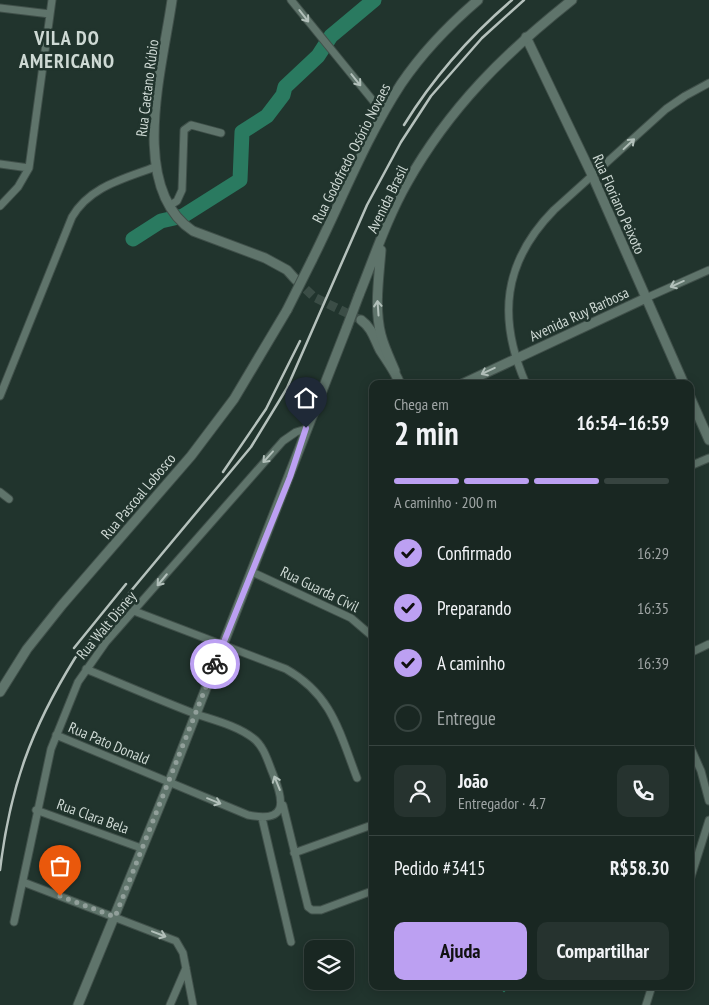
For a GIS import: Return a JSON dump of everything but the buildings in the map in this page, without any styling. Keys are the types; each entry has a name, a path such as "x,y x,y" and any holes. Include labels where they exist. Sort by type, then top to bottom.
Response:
{"main road":[{"name":"Rua Caetano Rúbio","path":"172,0 153,140 155,167 159,183 170,208 178,220 193,231 278,264 296,280"},
{"name":"Rua Godofredo Osório Novaes","path":"287,310 384,113 402,83 461,15 478,0"},
{"name":"Avenida Brasil","path":"78,1005 115,917 194,714 290,477 306,428 359,295 406,184 438,134 470,93 526,37 572,0"},
{"name":"Rua Floriano Peixoto","path":"526,37 593,177 682,380"},
{"path":"382,240 378,292 379,322 381,334 398,380"},
{"name":"Avenida Ruy Barbosa","path":"470,380 646,298"},
{"name":"Rua Pascoal Lobosco","path":"0,692 27,649 62,605 191,456 234,399 287,310"},
{"path":"361,320 372,330 379,348 395,371"},
{"path":"694,406 709,440"}],"street":[{"path":"0,206 18,187 29,168 52,0"},
{"path":"291,0 384,113"},
{"path":"0,8 50,14"},
{"path":"524,380 515,358 508,325 509,295 514,270 523,249 542,222 666,109 685,96 708,85"},
{"path":"170,208 177,201 182,190 184,130 187,126 198,125 222,133"},
{"path":"0,164 29,168"},
{"path":"0,396 72,217 79,205 87,196 101,188 155,167"},
{"name":"Avenida Ruy Barbosa","path":"646,298 709,270"},
{"name":"Rua Walt Disney","path":"14,922 36,810 56,735 86,669 99,650 283,441 306,428"},
{"path":"694,464 709,458"},
{"path":"0,492 9,499"},
{"name":"Rua Guarda Civil","path":"252,572 352,618 369,633"},
{"path":"134,611 286,669 312,687 334,719 357,778"},
{"path":"694,651 709,644"},
{"path":"86,669 194,714 246,733 261,745 281,793 305,902 312,910 321,910 369,892"},
{"name":"Rua Pato Donald","path":"56,735 168,783 262,818"},
{"path":"694,755 701,771 709,801"},
{"path":"283,805 279,812 262,818 291,942"},
{"name":"Rua Clara Bela","path":"36,810 141,848"},
{"path":"694,867 709,820"},
{"path":"294,853 369,825"},
{"path":"23,882 176,941 184,953 193,1005"},
{"path":"170,1005 186,968"},
{"path":"646,1005 651,990"}],"waterway":[{"path":"133,239 161,221 183,216 240,180 242,132 267,116 283,95 285,87 318,56 331,36 374,0"}],"tunnel":[{"path":"296,280 314,297 361,320"}],"railway":[{"path":"404,125 427,91 453,58 481,28 512,0"},
{"path":"0,870 10,812 25,760 46,709 75,658 251,447 287,388 367,205 401,142 431,96 482,38 524,0"},
{"path":"223,472 266,409 300,341"},
{"path":"74,648 126,584"}],"way so far":[{"path":"60,896 115,917 215,664"}],"district":[{"name":"VILA DO AMERICANO","path":"67,50"}],"route":[{"path":"215,664 290,477 306,428"}]}
